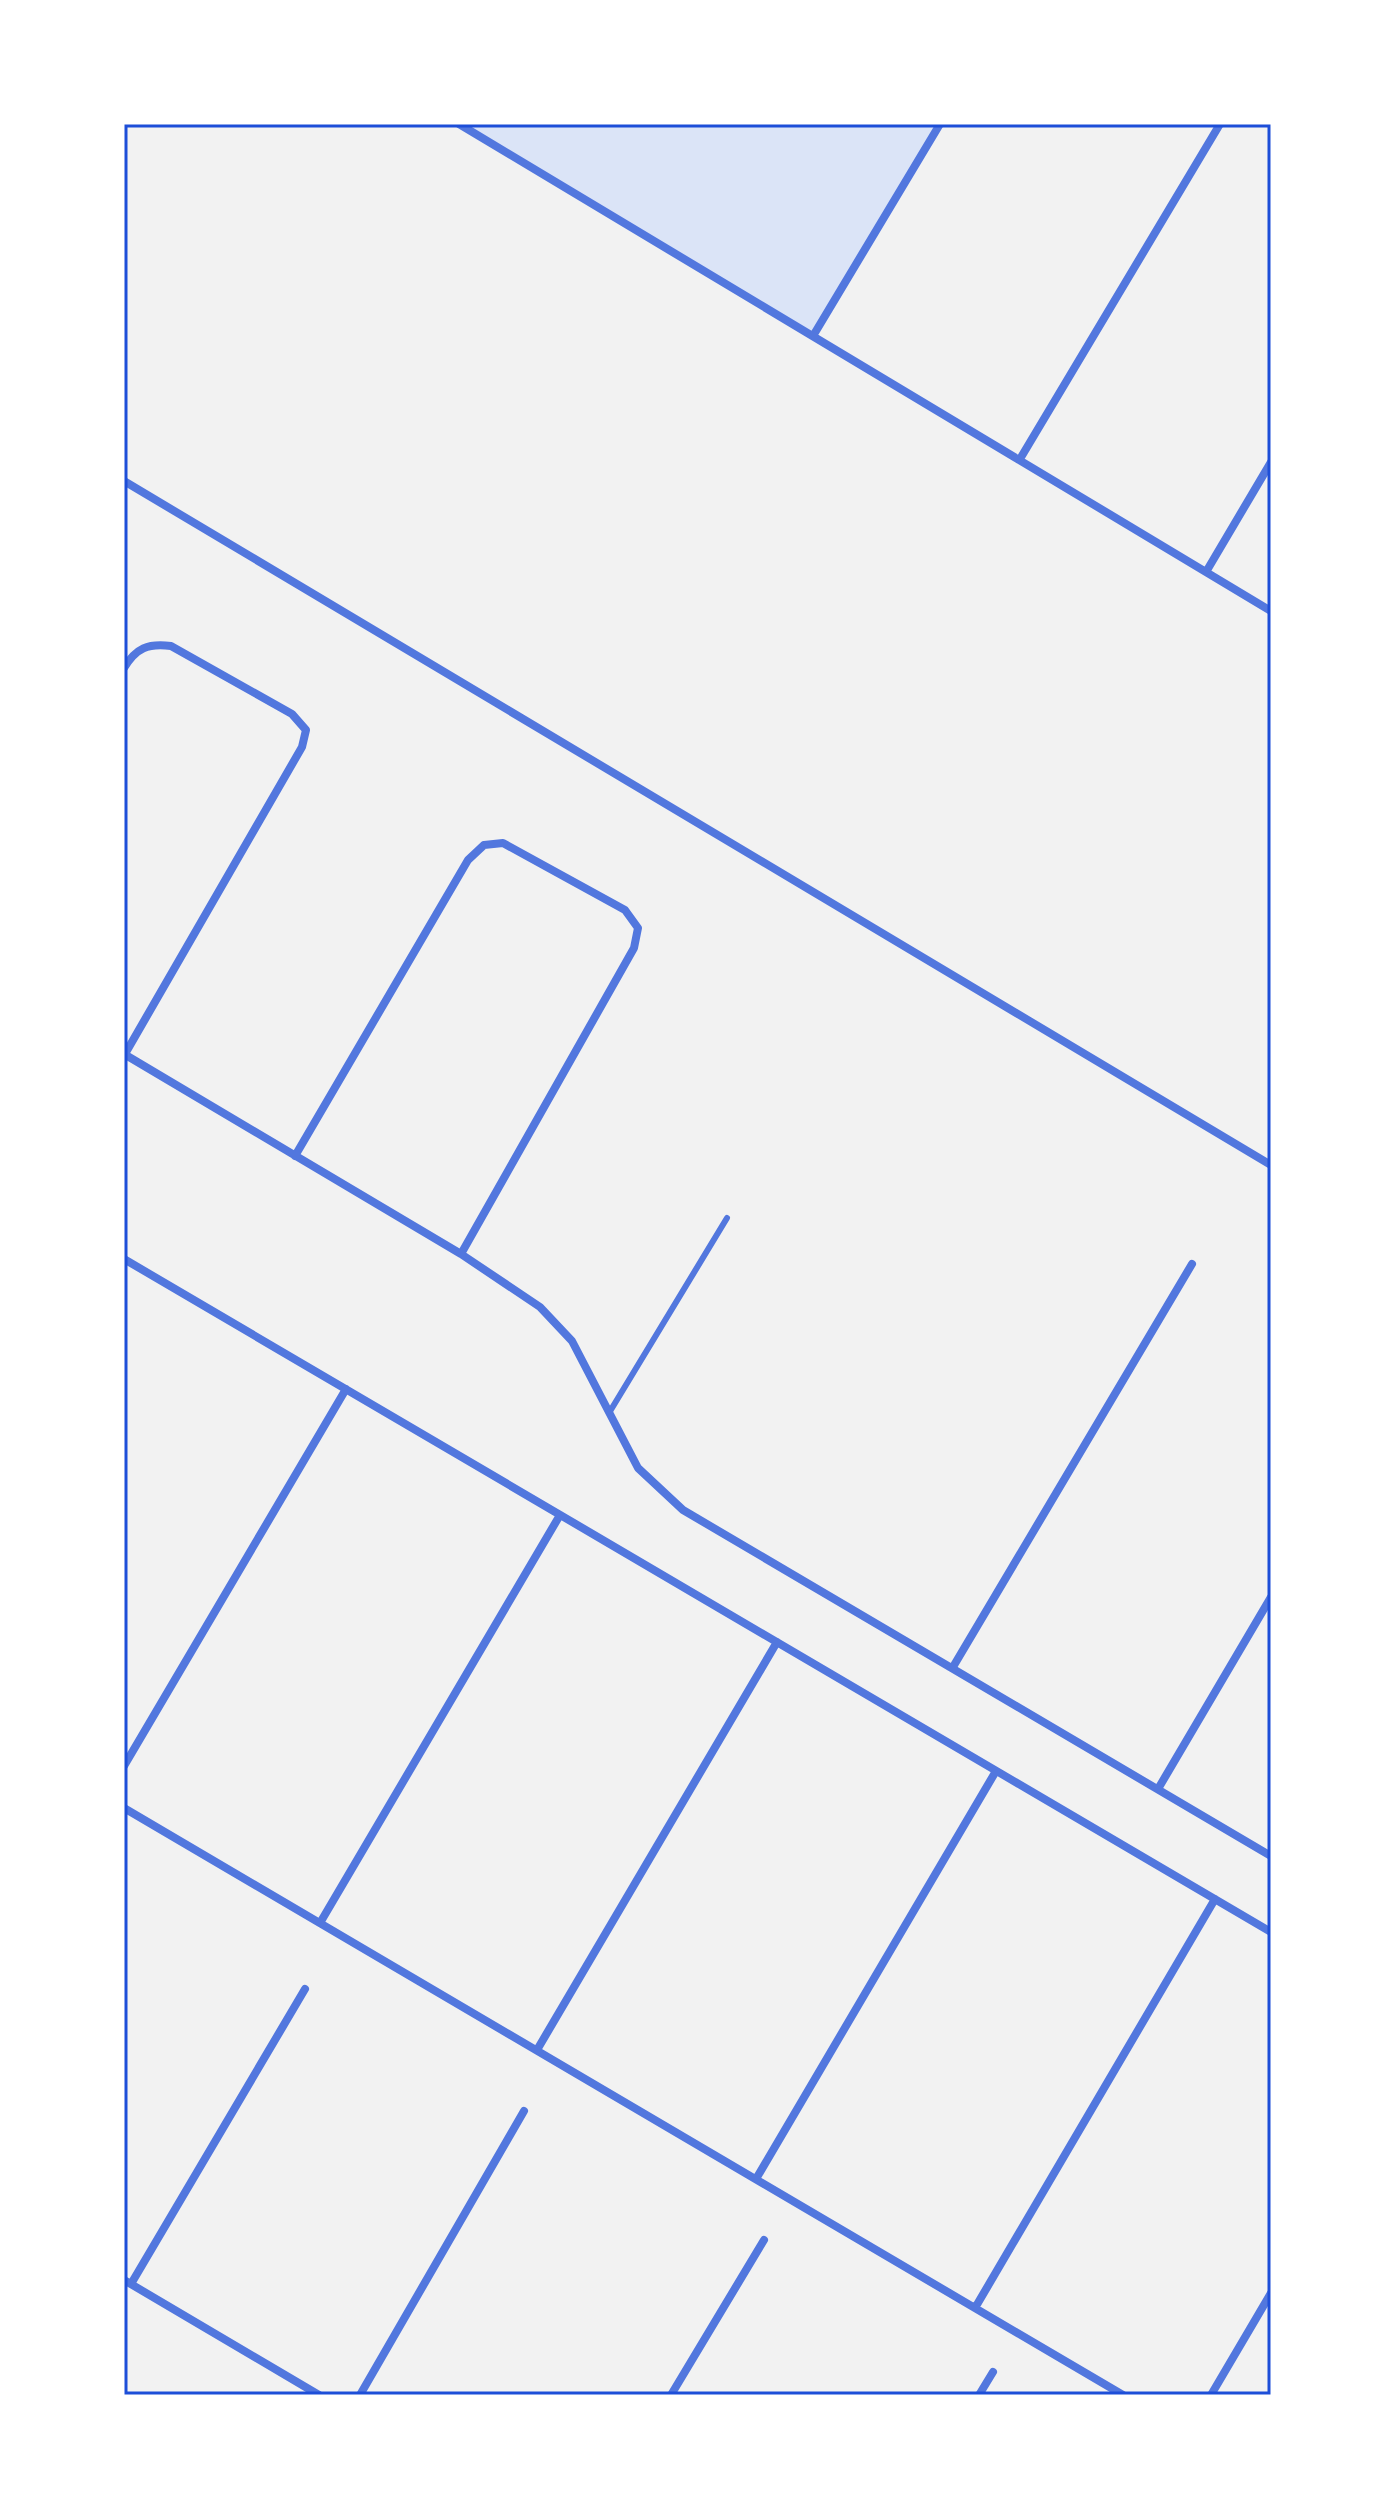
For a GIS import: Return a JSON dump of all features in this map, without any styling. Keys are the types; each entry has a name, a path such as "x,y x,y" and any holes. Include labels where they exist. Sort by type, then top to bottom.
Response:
{"street":[{"path":"459,124 1271,611"},
{"path":"813,336 940,124"},
{"path":"1020,459 1220,124"},
{"path":"1206,572 1271,462"},
{"path":"124,481 1271,1165"},
{"path":"124,668 133,653 152,644 171,646 292,714 306,730 302,747 124,1054 461,1254 540,1307 572,1341 638,1468 683,1510 1271,1856"},
{"path":"295,1156 468,860 484,845 503,843 625,910 638,928 634,948 461,1254"},
{"path":"124,1259 1271,1932"},
{"path":"953,1667 1192,1264"},
{"path":"124,1766 346,1389"},
{"path":"320,1923 560,1515"},
{"path":"1158,1789 1271,1597"},
{"path":"537,2050 777,1642"},
{"path":"756,2179 996,1771"},
{"path":"124,1808 1123,2395"},
{"path":"975,2308 1215,1899"},
{"path":"305,1989 127,2282 319,2395"},
{"path":"360,2395 524,2111"},
{"path":"671,2395 764,2240"},
{"path":"1211,2395 1271,2293"},
{"path":"979,2395 993,2372"}],"lane":[{"path":"609,1413 727,1218"}],"shaded area":[{"path":"459,124 940,124 813,336"}]}
